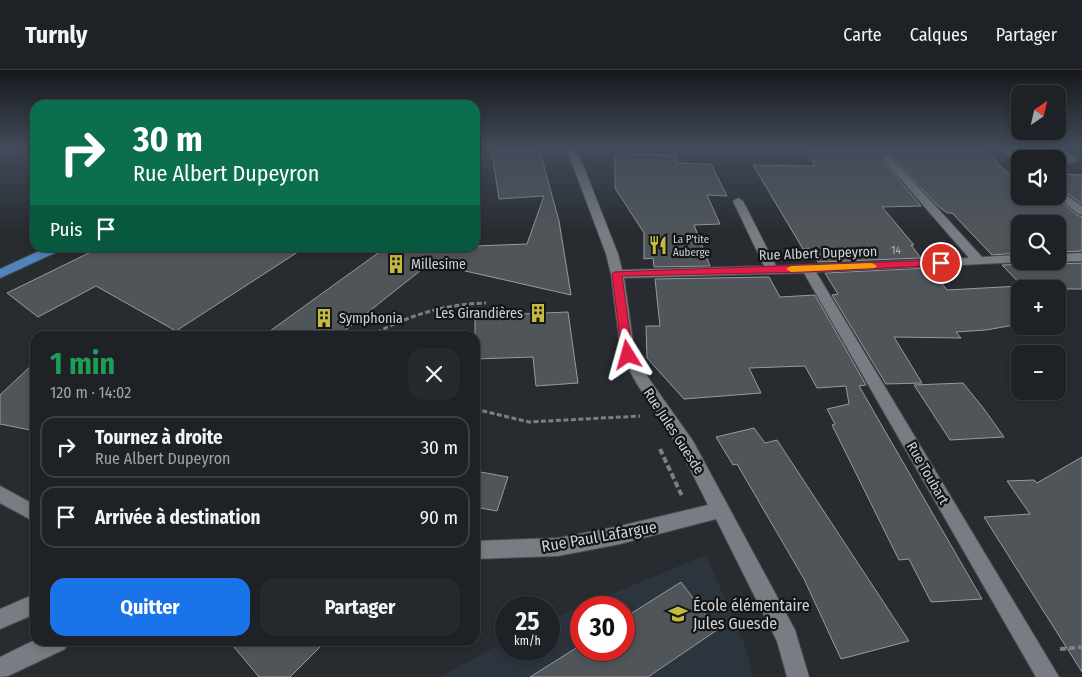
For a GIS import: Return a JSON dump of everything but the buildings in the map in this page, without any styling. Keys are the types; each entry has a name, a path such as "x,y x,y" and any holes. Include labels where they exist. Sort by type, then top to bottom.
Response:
{"main road":[{"path":"0,274 47,252"}],"street":[{"name":"Rue Jules Guesde","path":"581,175 607,238 617,274 628,355 642,380 687,446 721,510 787,638 798,677"},
{"path":"903,175 979,261"},
{"path":"1066,199 1082,212"},
{"path":"738,201 772,270"},
{"path":"1066,258 1082,257"},
{"name":"Rue Albert Dupeyron","path":"617,274 808,269 1011,260"},
{"name":"Rue Toubart","path":"808,269 1048,677"},
{"path":"0,494 30,511"},
{"name":"Rue Paul Lafargue","path":"480,550 558,547 620,535 721,510"},
{"path":"0,619 30,606"},
{"path":"0,668 46,646"}],"path":[{"path":"379,331 422,311 450,305 486,303"},
{"path":"480,411 530,422 644,415"},
{"path":"656,441 692,517"}],"shaded area":[{"name":"École élémentaire Jules Guesde","path":"706,555 746,648 753,677 440,677 495,647 495,661 560,661 560,615 570,611 570,661 635,661 635,596 607,596"}],"slow traffic":[{"path":"791,269 872,266"}],"place":[{"name":"La P'tite Auberge","path":"658,245"},
{"name":"Millesime","path":"396,264"},
{"name":"Les Girandières","path":"538,313"},
{"name":"Symphonia","path":"324,318"},
{"name":"École élémentaire Jules Guesde","path":"678,614"}],"route":[{"path":"628,355 617,274 941,263"}]}
